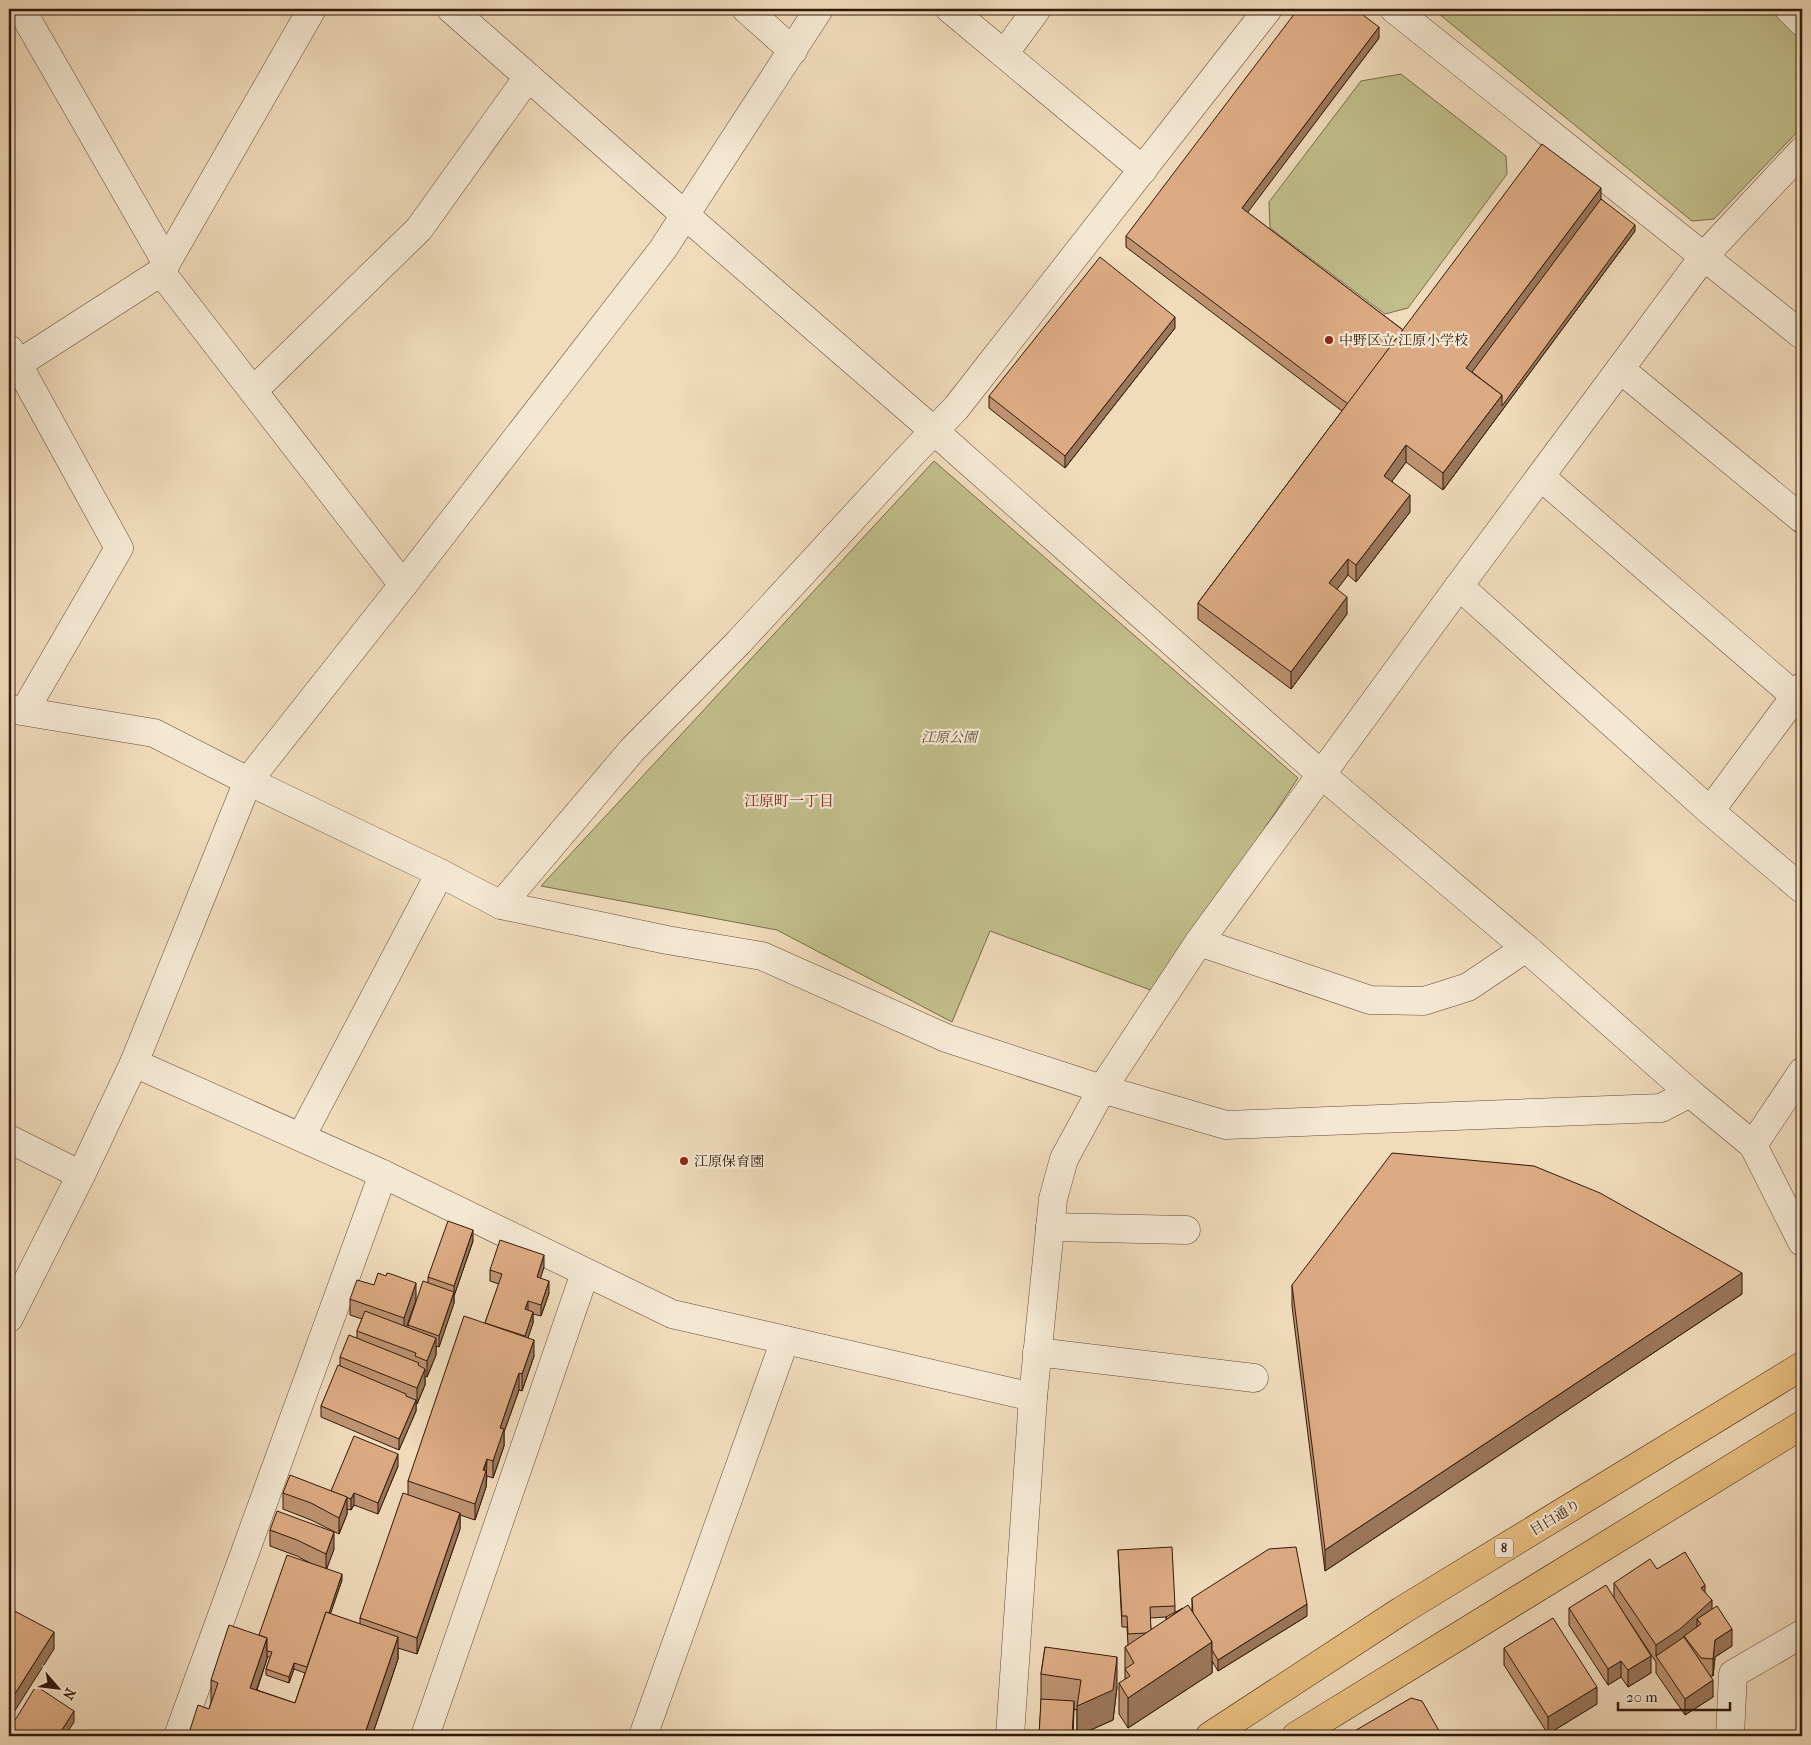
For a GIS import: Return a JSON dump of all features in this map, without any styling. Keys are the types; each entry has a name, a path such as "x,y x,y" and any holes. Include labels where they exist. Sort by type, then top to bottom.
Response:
{"main road":[{"name":"目白通り","path":"1210,1736 1401,1611 1802,1366"},
{"path":"1296,1736 1802,1425"}],"street":[{"path":"20,9 163,267 253,391 403,585"},
{"path":"312,9 163,267 12,362 119,548 17,709 154,733 248,781 501,904 667,940 762,956 946,1038 1226,1125 1661,1108 1690,1093"},
{"path":"450,9 934,431 1322,775 1526,948 1690,1093 1754,1145 1802,1242"},
{"path":"746,9 793,51"},
{"path":"9,1318 81,1175 134,1063 248,781 403,585 663,249 819,9"},
{"path":"950,9 1142,170"},
{"path":"1004,54 1037,9"},
{"path":"501,904 632,750 739,642 956,408 1268,9"},
{"path":"1394,9 1802,335"},
{"path":"1789,9 1802,22"},
{"path":"253,391 418,229 528,77"},
{"path":"1010,1736 1037,1352 1053,1199 1064,1159 1102,1088 1199,942 1459,586 1704,256 1802,152"},
{"path":"1620,369 1802,519"},
{"path":"1541,477 1799,691 1710,811"},
{"path":"1459,586 1710,811 1802,889"},
{"path":"301,1138 440,873"},
{"path":"1199,942 1370,1000 1424,1001 1468,987 1526,948"},
{"path":"134,1063 383,1174 672,1314 1033,1397"},
{"path":"1754,1145 1802,1072"},
{"path":"9,1139 81,1175"},
{"path":"178,1736 383,1174"},
{"path":"1050,1227 1186,1230"},
{"path":"425,1736 585,1273"},
{"path":"642,1736 785,1340"},
{"path":"1037,1352 1254,1378"},
{"path":"1730,1736 1733,1674 1802,1634"}],"green space":[{"path":"1433,9 1771,9 1802,40 1802,127 1714,219 1692,221"},
{"path":"1401,74 1506,156 1507,174 1408,308 1385,314 1270,228 1269,202 1361,81"},
{"name":"江原公園","path":"934,461 1298,778 1156,992 990,931 952,1022 777,930 541,886"}],"building":[{"path":"1298,9 1355,9 1379,27 1242,208 1403,330 1348,404 1126,236"},
{"path":"1542,144 1601,188 1466,368 1502,395 1443,473 1406,445 1384,476 1410,495 1356,565 1348,559 1329,583 1347,597 1291,672 1198,603"},
{"path":"1601,199 1635,225 1502,406 1502,395 1472,372"},
{"path":"1100,257 1175,317 1065,456 989,396"},
{"path":"1392,1153 1534,1166 1600,1193 1742,1273 1325,1550 1292,1285"},
{"path":"448,1221 473,1230 454,1286 428,1277"},
{"path":"500,1240 544,1255 537,1277 549,1281 541,1305 528,1301 525,1309 533,1312 525,1336 485,1323 502,1274 490,1270"},
{"path":"378,1273 386,1276 387,1273 391,1274 416,1283 404,1318 350,1299 357,1280 374,1285"},
{"path":"423,1281 454,1292 439,1336 408,1325"},
{"path":"365,1311 436,1338 427,1361 415,1356 416,1353 357,1331"},
{"path":"464,1316 534,1340 522,1374 519,1373 500,1428 504,1429 493,1461 487,1459 483,1470 486,1471 475,1504 408,1481"},
{"path":"349,1335 419,1363 418,1365 425,1369 417,1388 340,1357"},
{"path":"338,1365 416,1400 399,1439 321,1406"},
{"path":"354,1436 398,1454 378,1503 354,1493 351,1499 331,1491"},
{"path":"290,1475 347,1497 339,1518 311,1503 283,1493"},
{"path":"403,1493 460,1513 417,1638 360,1618"},
{"path":"277,1511 334,1532 326,1554 270,1530"},
{"path":"1172,1547 1175,1606 1150,1607 1151,1630 1146,1633 1128,1634 1127,1616 1122,1616 1118,1550"},
{"path":"1296,1547 1307,1604 1218,1660 1212,1650 1212,1642 1193,1613 1192,1598 1269,1549"},
{"path":"1685,1552 1705,1585 1701,1588 1712,1600 1680,1629 1656,1645 1614,1583 1650,1559 1657,1569"},
{"path":"287,1555 342,1574 329,1613 326,1612 307,1667 294,1663 289,1677 266,1669 272,1652 267,1651 267,1638 259,1635"},
{"path":"1606,1585 1651,1656 1628,1670 1621,1661 1608,1669 1569,1608"},
{"path":"1188,1605 1212,1642 1128,1698 1119,1683 1130,1676 1125,1669 1134,1663 1125,1647"},
{"path":"1717,1606 1732,1629 1715,1640 1713,1659 1701,1658 1684,1636 1701,1624 1697,1619"},
{"path":"9,1608 54,1632 9,1703"},
{"path":"1183,1608 1167,1619 1166,1617"},
{"path":"326,1612 398,1637 364,1736 188,1736 198,1705 209,1709 218,1683 211,1680 229,1625 267,1638 250,1688 295,1703"},
{"path":"1553,1618 1597,1687 1548,1717 1504,1648"},
{"path":"1684,1637 1713,1680 1685,1699 1656,1656"},
{"path":"1045,1647 1117,1657 1113,1690 1077,1706 1081,1680 1041,1674"},
{"path":"36,1686 74,1711 58,1736 9,1736 9,1730"},
{"path":"1411,1698 1422,1701 1442,1736 1346,1736"},
{"path":"1041,1699 1074,1701 1072,1736 1039,1736"}],"place":[{"name":"中野区立 江原小学校","path":"1329,340"},
{"name":"江原保育園","path":"684,1161"}],"district":[{"name":"江原町一丁目","path":"789,801"}]}
